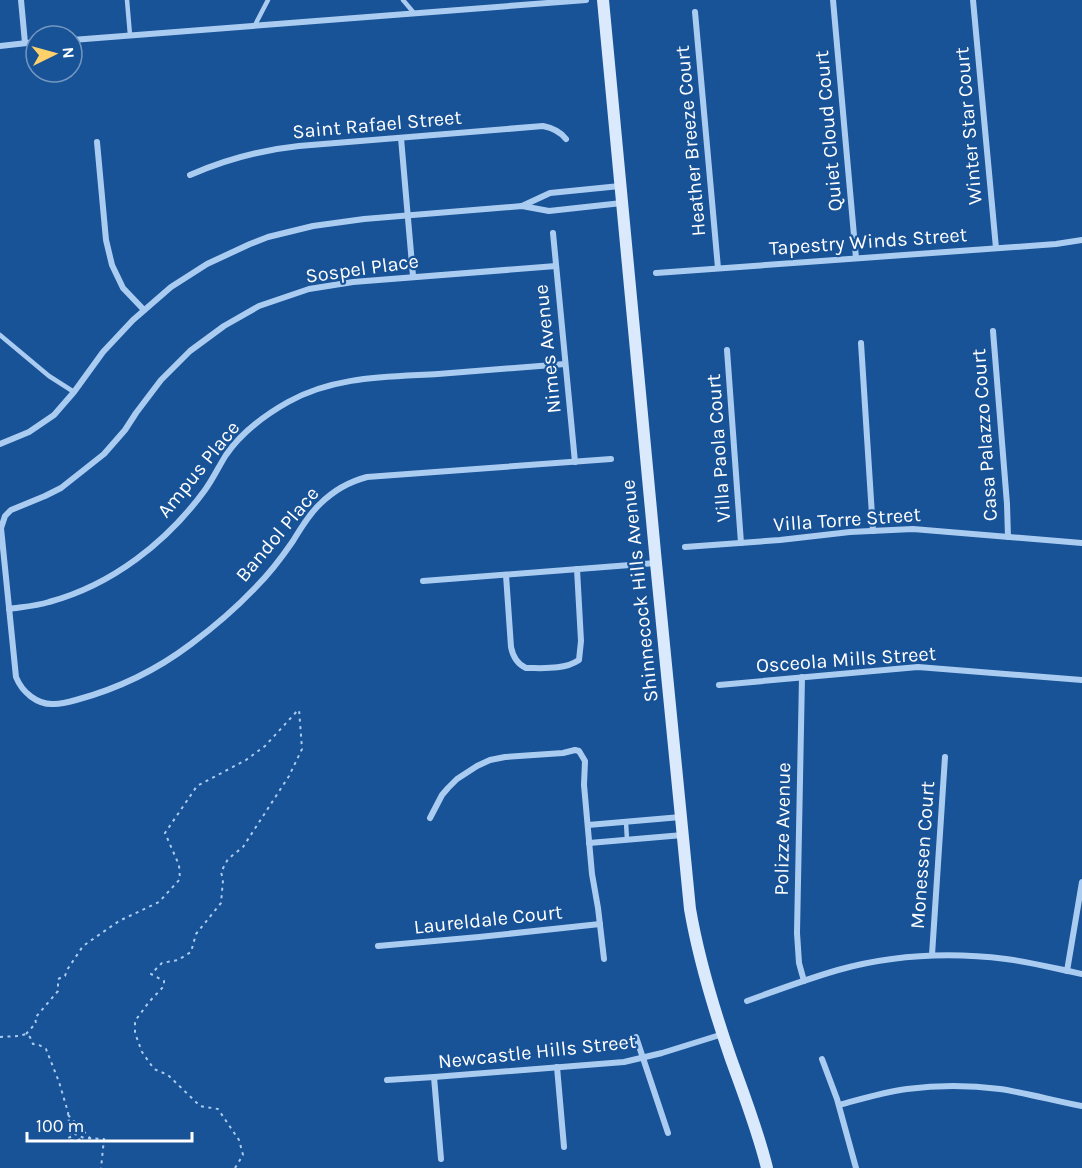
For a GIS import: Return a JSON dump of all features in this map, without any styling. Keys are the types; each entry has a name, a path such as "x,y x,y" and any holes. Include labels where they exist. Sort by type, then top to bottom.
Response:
{"street":[{"path":"21,0 24,32"},
{"path":"84,39 586,0"},
{"name":"Shinnecock Hills Avenue","path":"603,0 690,909 702,966 767,1168"},
{"name":"Quiet Cloud Court","path":"833,0 856,258"},
{"name":"Winter Star Court","path":"973,0 996,248"},
{"name":"Heather Breeze Court","path":"695,12 718,268"},
{"path":"0,46 24,43"},
{"name":"Saint Rafael Street","path":"190,175 225,160 276,148 543,126 557,130 566,139"},
{"path":"401,138 413,276"},
{"path":"97,142 106,240 112,265 123,288 144,310"},
{"path":"522,206 550,193 620,186"},
{"path":"0,444 29,432 54,415 103,352 133,320 171,287 217,259 250,244 313,226 522,206 549,210 622,203"},
{"name":"Nimes Avenue","path":"553,233 575,462"},
{"name":"Tapestry Winds Street","path":"656,273 1056,244 1082,240"},
{"name":"Sospel Place","path":"9,609 1,528 5,516 11,510 61,488 90,466 115,442 150,393 176,365 205,339 243,314 259,306 309,289 353,282 556,266"},
{"name":"Casa Palazzo Court","path":"993,332 1008,537"},
{"path":"861,343 873,531"},
{"name":"Villa Paola Court","path":"727,350 741,543"},
{"name":"Ampus Place","path":"9,609 49,602 76,593 109,576 138,557 179,522 206,488 226,455 245,434 273,411 304,394 320,387 359,379 565,364"},
{"name":"Bandol Place","path":"9,609 16,677 19,685 33,699 54,705 104,691 147,671 190,645 230,613 256,588 274,567 317,506 337,489 352,481 367,477 611,459"},
{"name":"Villa Torre Street","path":"685,547 913,529 1082,543"},
{"path":"423,581 656,562"},
{"path":"506,574 512,654 521,666 526,668 565,667 579,660 580,652 577,569"},
{"name":"Osceola Mills Street","path":"719,685 918,667 1082,680"},
{"name":"Polizze Avenue","path":"802,677 797,933 799,963 804,981"},
{"path":"430,818 442,795 457,779 490,760 575,750 581,753 585,761 584,785 589,843 604,959"},
{"name":"Monessen Court","path":"932,955 945,757"},
{"path":"588,825 681,817"},
{"path":"589,843 683,835"},
{"path":"1067,971 1082,882"},
{"name":"Laureldale Court","path":"378,946 600,924"},
{"path":"747,1001 839,970 868,963 932,955 1006,959 1082,974"},
{"name":"Newcastle Hills Street","path":"387,1080 624,1062 723,1034"},
{"path":"636,1037 668,1133"},
{"path":"822,1059 839,1105 856,1168"},
{"path":"557,1067 564,1147"},
{"path":"434,1077 441,1159"},
{"path":"839,1105 907,1089 950,1086 1002,1090 1082,1106"}],"lane":[{"path":"127,0 130,35"},
{"path":"255,25 268,0"},
{"path":"403,0 414,12"},
{"path":"0,335 49,376 74,392"},
{"path":"626,822 627,840"}],"path":[{"path":"0,1037 26,1034 36,1023 35,1018 58,991 58,979 65,976 82,946 119,921 159,902 180,879 179,865 165,833 197,786 246,760 265,746 299,709 302,749 289,776 243,847 228,859 220,872 223,880 220,903 196,934 191,952 178,960 162,963 151,974 164,981 164,986 135,1020 135,1033 142,1052 154,1069 168,1074 200,1106 218,1109 239,1140 243,1155 235,1168"},
{"path":"26,1034 33,1044 46,1048 68,1115 72,1137 68,1140 75,1141 84,1138"},
{"path":"68,1115 92,1139"},
{"path":"69,1125 75,1134 84,1138 104,1139 101,1168"}]}
